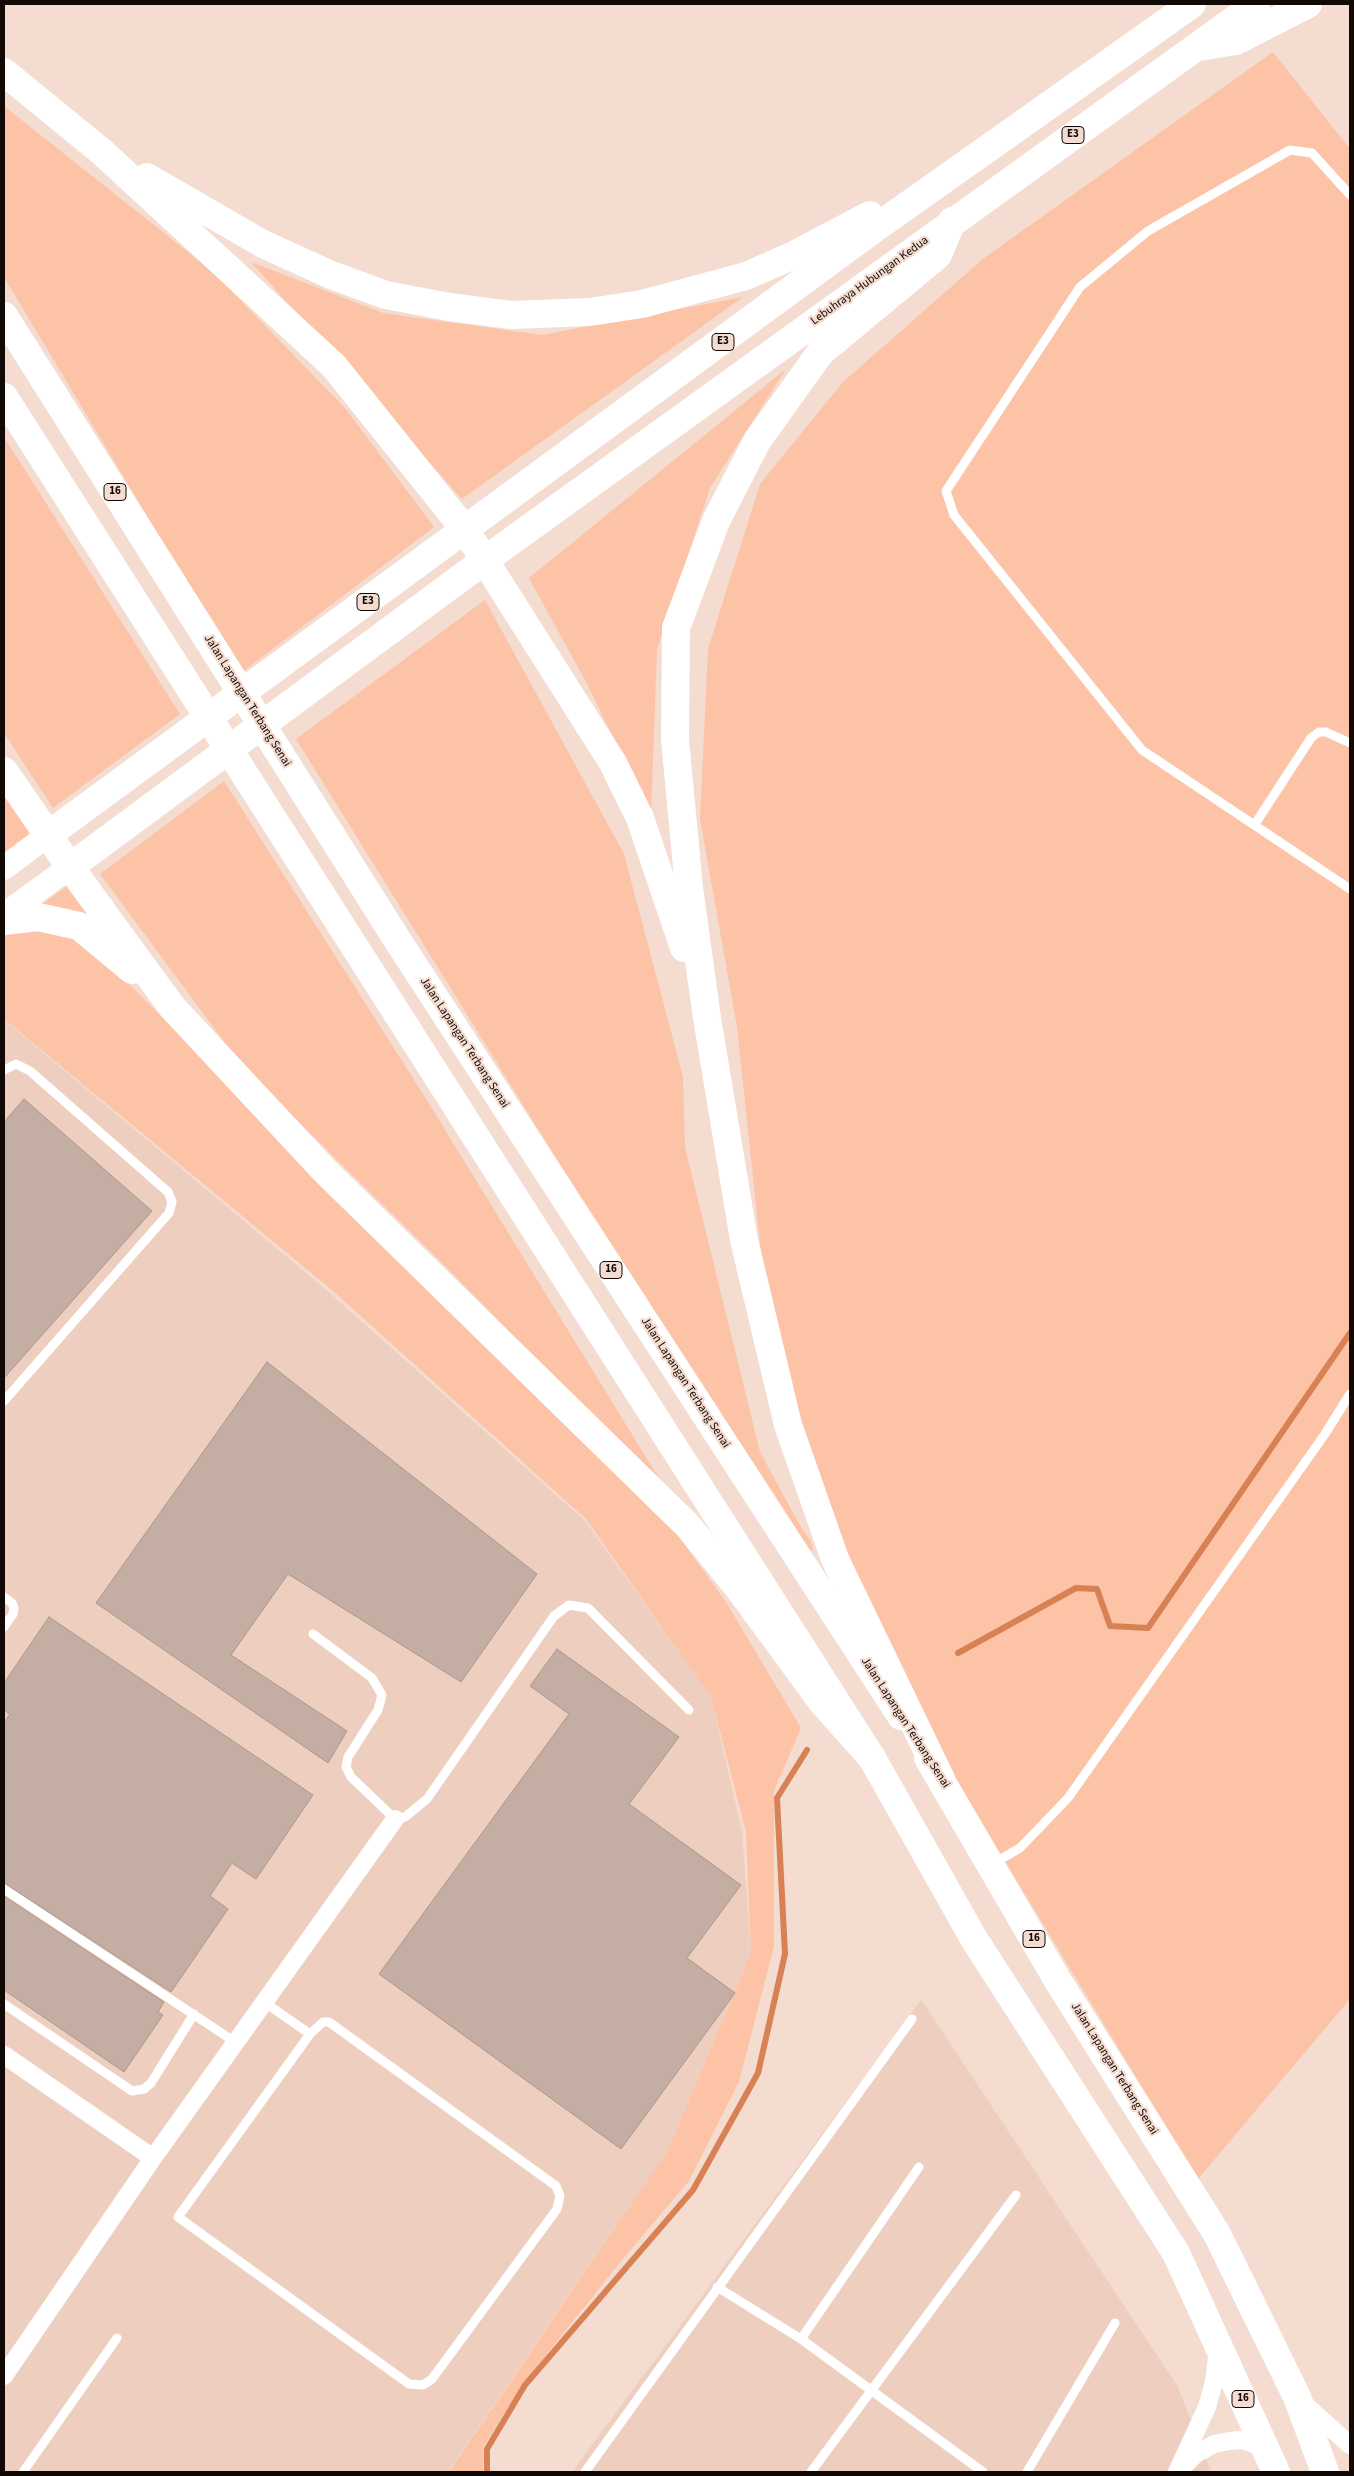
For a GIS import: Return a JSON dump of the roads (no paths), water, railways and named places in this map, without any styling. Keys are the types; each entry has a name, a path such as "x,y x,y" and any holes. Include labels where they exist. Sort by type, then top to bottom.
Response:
{"highway":[{"name":"E3","path":"48,835 466,531 874,229 1192,4"},
{"name":"Lebuhraya Hubungan Kedua","path":"485,560 952,221 1256,4"},
{"path":"1193,48 1236,42 1308,4"},
{"path":"4,72 102,152 334,366 466,531 613,763 640,818 707,1018"},
{"path":"102,152 262,244 331,275 386,295 449,307 511,315 590,312 642,304 746,276 794,256 982,153"},
{"path":"942,1779 835,1559 788,1425 744,1240 707,1018 689,888 675,740 676,628 716,521 757,441 820,354 938,255 952,221"},
{"name":"Jalan Lapangan Terbang Senai","path":"4,316 398,941 942,1779 1058,1981 1217,2234 1297,2397 1325,2472"},
{"name":"16","path":"4,397 872,1758 974,1939 1176,2253 1271,2462"},
{"name":"E3","path":"70,867 485,560"},
{"path":"4,771 70,867 172,1007"},
{"path":"4,921 38,917 79,926 121,960 172,1007 324,1170 688,1526 740,1590 822,1702 872,1758"}],"main road":[{"path":"4,868 48,835"},
{"path":"4,915 70,867"}],"street":[{"path":"4,2376 152,2158 395,1819"},
{"path":"4,2055 152,2158"},
{"path":"1178,2471 1207,2407 1214,2382 1219,2346"},
{"path":"1297,2397 1350,2445"},
{"path":"1178,2471 1196,2454 1214,2444 1241,2440 1254,2444 1271,2462"}],"lane":[{"path":"1350,195 1312,153 1290,150 1148,231 1080,287 946,492 954,515 1142,750 1350,889"},
{"path":"1255,824 1312,738 1319,732 1326,732 1350,743"},
{"path":"4,1070 16,1064 30,1071 168,1192 172,1202 169,1213 4,1401"},
{"path":"991,1864 1020,1848 1068,1798 1319,1442 1350,1394"},
{"path":"4,1597 12,1603 14,1608 13,1614 4,1627"},
{"path":"313,1634 372,1678 382,1695 378,1710 348,1756 346,1767 351,1777 395,1819 405,1817 427,1799 554,1616 569,1605 588,1608 690,1710"},
{"path":"4,1889 235,2042"},
{"path":"264,2002 310,2034"},
{"path":"4,2004 132,2091 144,2089 152,2083 194,2014"},
{"path":"585,2472 717,2286 912,2019"},
{"path":"329,2022 556,2186 560,2196 557,2208 432,2379 423,2384 409,2384 178,2218 310,2034 317,2025 329,2022"},
{"path":"801,2339 919,2167"},
{"path":"811,2472 870,2389 1016,2195"},
{"path":"717,2286 801,2339 984,2472"},
{"path":"1027,2472 1115,2323"},
{"path":"23,2472 117,2338"}],"waterway":[{"path":"958,1653 1076,1588 1097,1589 1110,1626 1148,1628 1350,1333"},
{"path":"487,2472 487,2449 525,2385 693,2190 758,2073 785,1954 777,1798 807,1750"}]}
